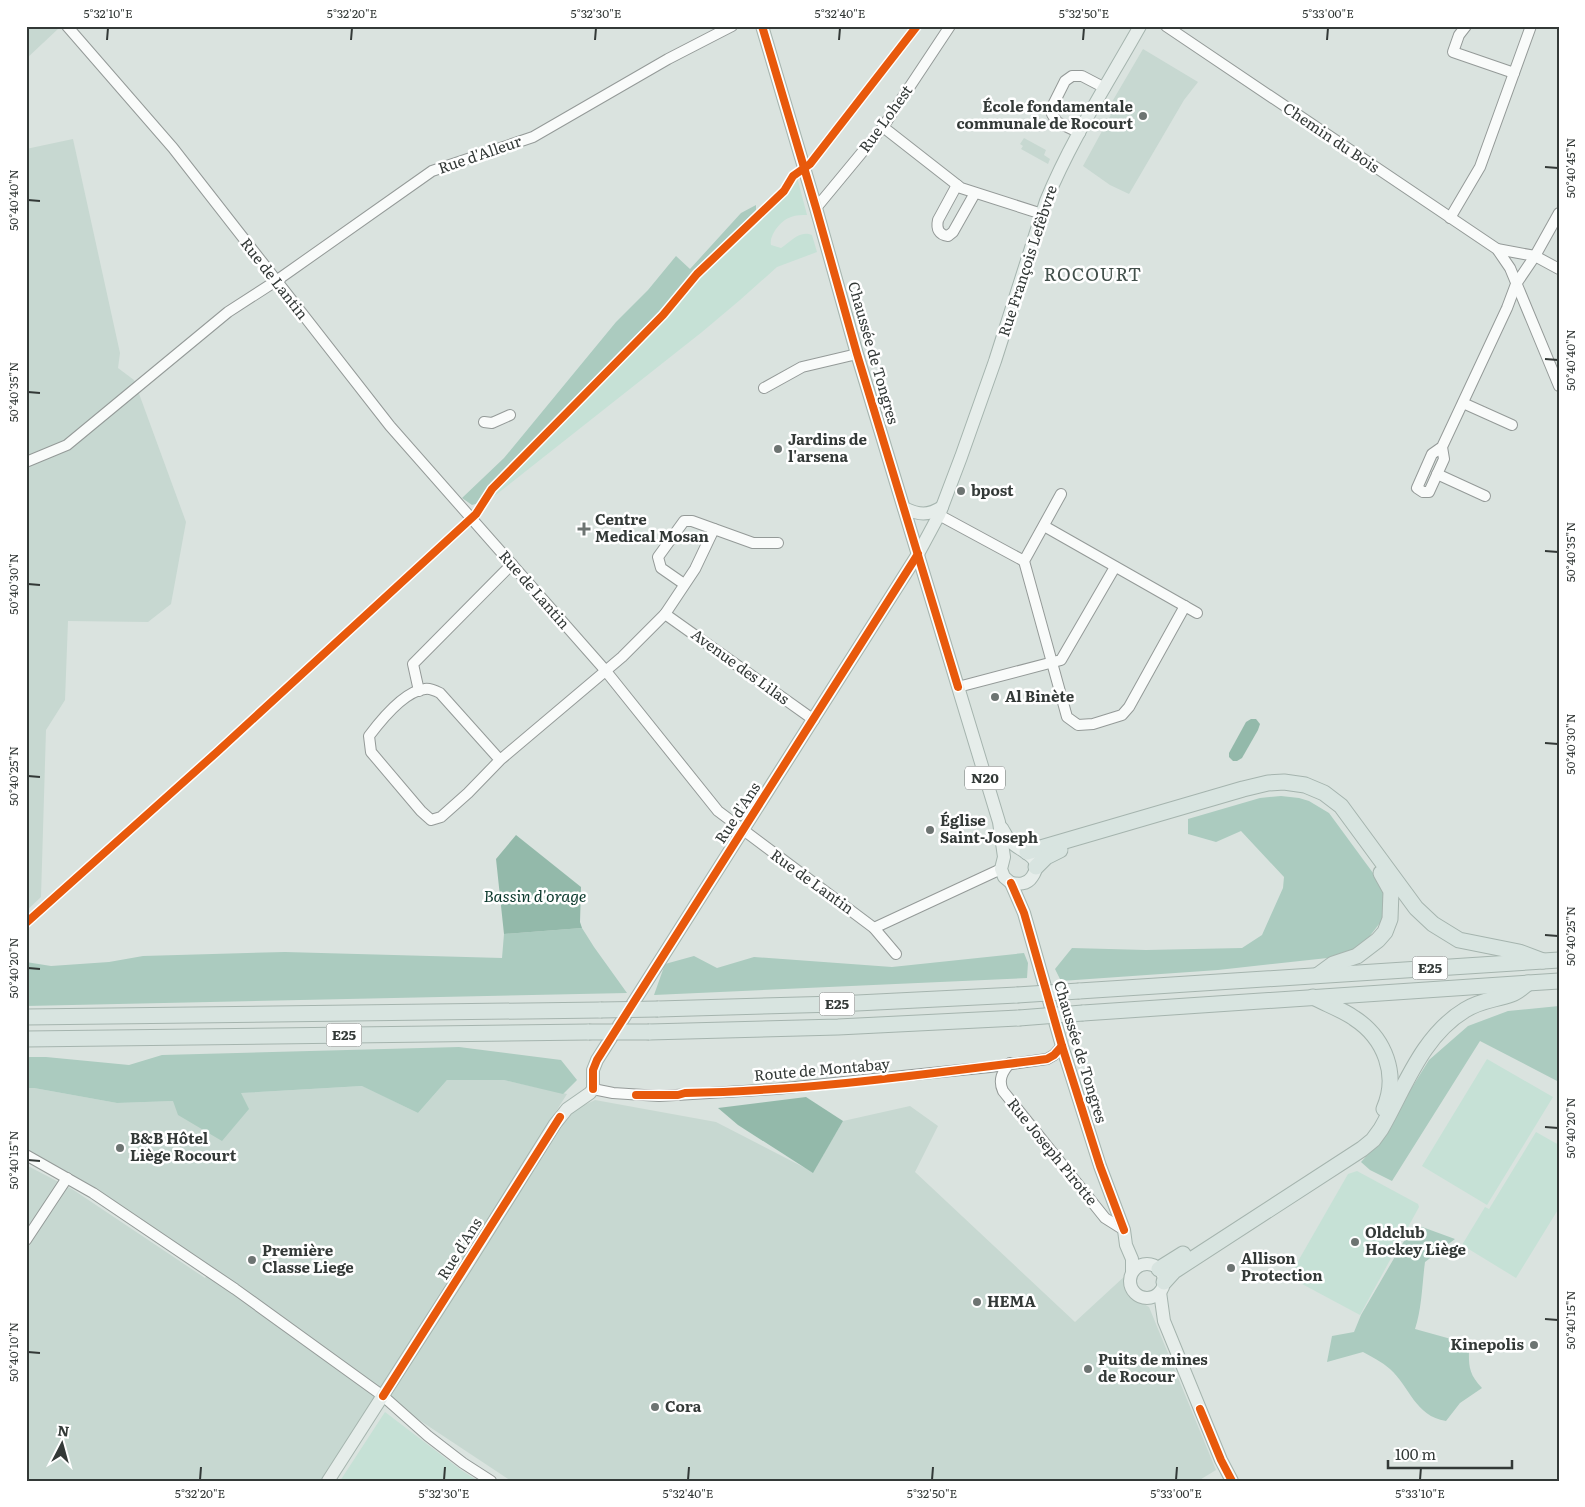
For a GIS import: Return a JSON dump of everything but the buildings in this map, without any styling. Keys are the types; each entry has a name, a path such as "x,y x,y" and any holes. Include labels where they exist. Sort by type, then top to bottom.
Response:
{"highway":[{"path":"1026,851 1243,789 1284,782 1305,786 1324,793 1341,806 1416,908 1433,924 1459,940 1519,952 1543,961"},
{"path":"1036,867 1046,857 1057,851 1255,794 1279,791 1303,793 1320,800 1335,812 1386,879 1391,891 1390,919 1378,940 1357,956 1334,964 1318,976"},
{"name":"E25","path":"26,1017 601,1010 838,1004 1017,995 1559,960"},
{"name":"E25","path":"26,1040 649,1032 838,1027 1019,1018 1559,981"},
{"path":"1158,1277 1174,1271 1367,1144 1381,1128 1427,1046 1438,1032 1453,1018 1466,1010 1494,998 1513,993 1528,983"},
{"path":"1158,1277 1356,1145 1374,1127 1381,1116 1390,1091 1391,1078 1384,1051 1367,1028 1357,1019 1313,997"}],"main road":[{"name":"Chaussée de Tongres","path":"762,26 857,354 999,822 1004,877 1010,882 1024,913 1062,1046 1100,1166 1124,1230 1140,1255 1158,1277"},
{"name":"Rue François Lefèbvre","path":"918,554 940,511 995,361 1052,186 1140,26"},
{"path":"904,508 923,515 940,511"},
{"name":"Rue d'Ans","path":"328,1481 560,1117 593,1089 593,1070 597,1060 918,554"},
{"path":"905,576 911,576 926,583"},
{"name":"Chaussée de Tongres","path":"999,822 1012,843 1026,851 1034,859 1036,867"},
{"path":"1002,863 1013,850 1026,851"},
{"path":"1010,882 1025,883 1032,877 1036,867"},
{"name":"Chaussée de Tongres","path":"1024,913 1025,883"},
{"name":"Chaussée de Tongres","path":"1124,1230 1126,1245 1132,1259 1132,1272"},
{"path":"1132,1272 1139,1266 1158,1277"},
{"name":"N20","path":"1132,1272 1131,1287 1135,1293 1146,1298"},
{"path":"1158,1277 1152,1297 1146,1298 1157,1315 1164,1321"},
{"path":"1158,1277 1164,1321 1220,1460 1232,1481"}],"street":[{"name":"Rue de Lantin","path":"67,26 173,148 390,426 604,670 718,811 874,928 896,954"},
{"name":"Rue d'Alleur","path":"26,462 67,445 228,312 276,281 432,171 533,137 668,59 732,26"},
{"name":"Rue Lohest","path":"816,208 883,127 950,26"},
{"name":"Chemin du Bois","path":"1166,26 1498,250 1510,268 1559,386"},
{"path":"1466,26 1459,34 1452,52 1514,73"},
{"path":"1450,218 1480,167 1531,26"},
{"path":"1080,133 1057,122 1052,114 1053,105 1065,81 1072,76 1082,76 1105,88"},
{"path":"883,127 957,185 975,193 1042,214"},
{"path":"957,185 938,220 937,226 943,236 948,236 953,232 975,193"},
{"path":"1442,447 1444,459 1429,492 1423,492 1417,488 1432,454 1442,447 1507,308 1516,284 1535,256 1559,213"},
{"name":"Chemin du Bois","path":"1498,250 1535,256 1559,269"},
{"path":"764,388 802,367 857,354"},
{"path":"1463,403 1512,425"},
{"path":"484,422 492,423 510,415"},
{"path":"1437,474 1485,496"},
{"path":"1024,561 1061,494"},
{"path":"940,511 1024,561 1067,718 1078,725 1093,724 1122,715 1129,707 1185,606"},
{"path":"684,584 661,568 658,557 684,521 692,521 753,543 778,543"},
{"path":"1044,526 1197,613"},
{"path":"500,760 440,693 427,688 410,694 382,719 370,736 372,752 421,811 431,820 441,817 500,760 604,670 622,657 665,614 695,569 714,529"},
{"path":"419,690 413,664 512,564"},
{"path":"958,687 1061,660 1115,566"},
{"name":"Avenue des Lilas","path":"665,614 814,720"},
{"path":"874,928 1002,863"},
{"path":"1010,1064 1047,1058 1054,1055 1062,1046"},
{"name":"Route de Montabay","path":"593,1089 644,1096 678,1095 815,1086 1010,1064"},
{"name":"Rue Joseph Pirotte","path":"1010,1064 1002,1074 1000,1084 1003,1091 1100,1213 1124,1230"},
{"path":"26,1155 93,1193 235,1289 382,1396 428,1436 463,1463 491,1481"},
{"path":"26,1240 67,1178"}],"shaded area":[{"path":"26,26 57,26 59,28 26,59"},
{"name":"École fondamentale communale de Rocourt","path":"1143,49 1198,82 1184,100 1129,194 1110,185 1083,166 1113,111 1109,107"},
{"path":"1024,138 1046,150 1044,155 1050,159 1048,164 1021,149 1023,146 1020,144"},
{"path":"73,139 120,353 118,368 134,380 186,522 171,604 148,622 68,621 65,700 46,730 41,897 26,911 26,149"},
{"path":"797,177 807,215 793,216 783,221 776,228 771,245 781,248 799,235 807,234 812,235 817,252 777,267 702,332 488,501 499,486 669,313 719,257 787,192"},
{"path":"756,205 756,210 480,498 479,503 472,505 462,498 504,458 616,322 648,290 676,256 690,269 741,213"},
{"path":"1281,796 1309,801 1329,813 1384,888 1383,919 1355,955 1218,970 1061,981 1055,969 1072,948 1146,950 1242,948 1262,935 1283,888 1284,877 1241,831 1216,842 1188,834 1188,819 1260,798"},
{"path":"582,928 627,993 26,1006 26,962 51,966 109,962 143,956 285,952 502,958 504,934"},
{"path":"1024,953 1028,963 1027,978 654,995 665,964 694,956 717,968 754,957 892,967"},
{"path":"1559,1006 1559,1082 1480,1041 1392,1181 1370,1170 1361,1162 1388,1132 1388,1126 1429,1060 1468,1026 1508,1011"},
{"path":"459,1047 561,1060 577,1080 563,1094 504,1080 447,1080 418,1113 362,1086 241,1093 249,1109 222,1141 178,1115 173,1101 117,1103 26,1088 26,1057 46,1057 129,1065 162,1055"},
{"path":"1487,1059 1553,1097 1487,1205 1422,1166"},
{"path":"447,1080 504,1080 567,1094 323,1481 26,1481 26,1165 72,1189 205,1278 212,1268 26,1154 26,1088 117,1103 173,1101 240,1093 363,1086 418,1113"},
{"path":"595,1100 716,1122 813,1172 843,1121 910,1106 938,1126 915,1172 1075,1322 1126,1275 1133,1299 1149,1307 1216,1470 1198,1481 511,1481 383,1396 564,1121 578,1108"},
{"path":"1536,1132 1559,1145 1559,1208 1516,1278 1462,1245 1485,1207 1489,1209"},
{"name":"Oldclub Hockey Liège","path":"1357,1171 1418,1204 1419,1207 1360,1315 1289,1277 1348,1174"},
{"path":"1414,1224 1455,1239 1425,1262 1415,1329 1469,1344 1471,1372 1482,1388 1460,1403 1446,1421 1427,1413 1414,1400 1390,1369 1363,1352 1327,1362 1332,1336 1354,1332 1361,1315"},
{"path":"385,1412 461,1470 478,1481 340,1481"}],"water":[{"path":"1256,719 1260,724 1258,730 1242,758 1233,761 1229,757 1229,753 1246,722"},
{"name":"Bassin d'orage","path":"516,835 581,887 580,922 582,928 504,934 496,859"},
{"path":"806,1097 843,1121 813,1173 738,1125 718,1108"}],"cycle path":[{"path":"762,26 857,354 958,687"},
{"path":"26,923 217,752 476,514 492,489 663,315 697,274 784,191 793,176 810,164 917,26"},
{"path":"593,1089 593,1070 597,1060 918,554"},
{"path":"1011,883 1024,913 1062,1046 1100,1166 1124,1230"},
{"path":"636,1095 678,1095 685,1093 776,1089 912,1076 1047,1059 1054,1055 1062,1046"},
{"path":"383,1396 560,1117"},
{"path":"1200,1409 1221,1460 1232,1481"}],"place":[{"name":"École fondamentale communale de Rocourt","path":"1143,116"},
{"name":"Jardins de l'arsena","path":"778,449"},
{"name":"bpost","path":"961,491"},
{"name":"Centre Medical Mosan","path":"584,529"},
{"name":"Al Binète","path":"995,697"},
{"name":"Église Saint-Joseph","path":"930,830"},
{"name":"B&B Hôtel Liège Rocourt","path":"120,1148"},
{"name":"Oldclub Hockey Liège","path":"1355,1242"},
{"name":"Première Classe Liege","path":"252,1260"},
{"name":"Allison Protection","path":"1231,1268"},
{"name":"HEMA","path":"977,1302"},
{"name":"Kinepolis","path":"1534,1345"},
{"name":"Puits de mines de Rocour","path":"1088,1369"},
{"name":"Cora","path":"655,1407"}],"district":[{"name":"ROCOURT","path":"1093,275"}]}
